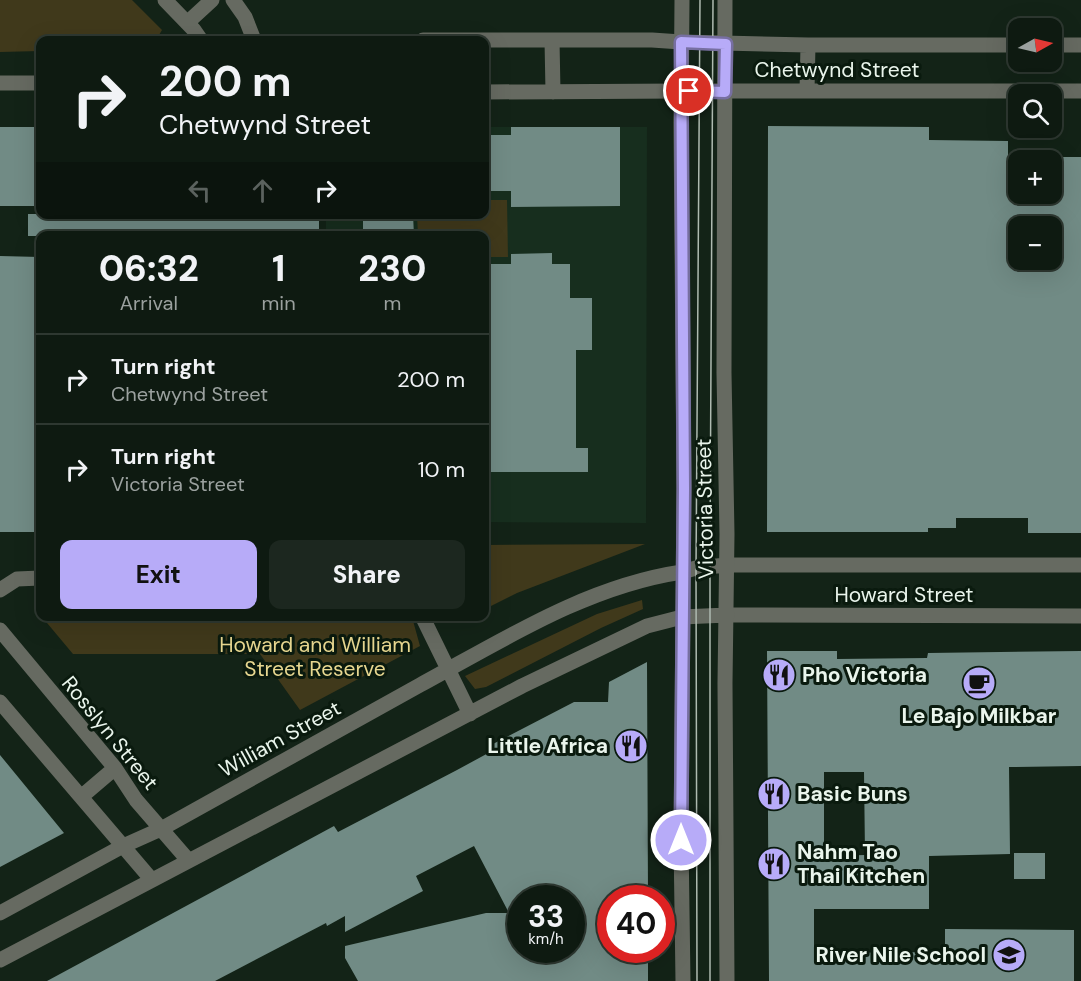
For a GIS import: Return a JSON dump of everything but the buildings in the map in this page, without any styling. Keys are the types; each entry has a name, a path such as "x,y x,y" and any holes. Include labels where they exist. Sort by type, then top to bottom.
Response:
{"street":[{"path":"165,0 198,36"},
{"path":"187,23 212,0"},
{"path":"233,0 245,17 252,36"},
{"name":"Victoria Street","path":"682,0 681,840 683,981"},
{"name":"Victoria Street","path":"725,0 724,373 727,615 724,683 727,981"},
{"name":"Chetwynd Street","path":"489,40 652,40 808,45 1008,45"},
{"path":"552,40 553,92"},
{"path":"807,91 808,45"},
{"path":"1062,45 1081,45"},
{"path":"0,83 36,83"},
{"name":"Chetwynd Street","path":"489,92 1081,91"},
{"name":"Howard Street","path":"682,572 696,568 727,565 1081,565"},
{"name":"William Street","path":"0,912 123,846 161,829 448,670 572,605 649,577 682,572"},
{"path":"0,590 16,579 36,578"},
{"name":"Howard Street","path":"682,617 727,615 1081,616"},
{"path":"0,960 522,686 647,626 682,617"},
{"path":"424,621 470,714"},
{"name":"Rosslyn Street","path":"0,630 188,860"},
{"path":"0,702 151,879"},
{"path":"81,798 115,768"}],"shaded area":[{"path":"489,127 647,127 646,523 489,522 489,231 326,231 326,219 489,219"}],"green space":[{"path":"0,0 132,0 162,30 158,36 36,36 36,51 0,52"},
{"path":"489,200 507,200 508,257 489,257 489,231 418,231 417,219 489,219"},
{"path":"645,544 517,593 489,607 489,545"},
{"path":"642,600 643,609 486,687 475,689 465,676 597,614"},
{"name":"Howard and William Street Reserve","path":"45,621 413,621 420,646 300,710 260,654 73,654"}],"tram line":[{"path":"697,981 696,568 700,0"},
{"path":"710,981 713,0"}],"place":[{"name":"Pho Victoria","path":"779,675"},
{"name":"Le Bajo Milkbar","path":"979,683"},
{"name":"Little Africa","path":"631,746"},
{"name":"Basic Buns","path":"774,794"},
{"name":"Nahm Tao Thai Kitchen","path":"774,864"},
{"name":"River Nile School","path":"1009,955"}],"route":[{"path":"681,840 684,488 681,42 726,44 725,92 689,91"}]}
